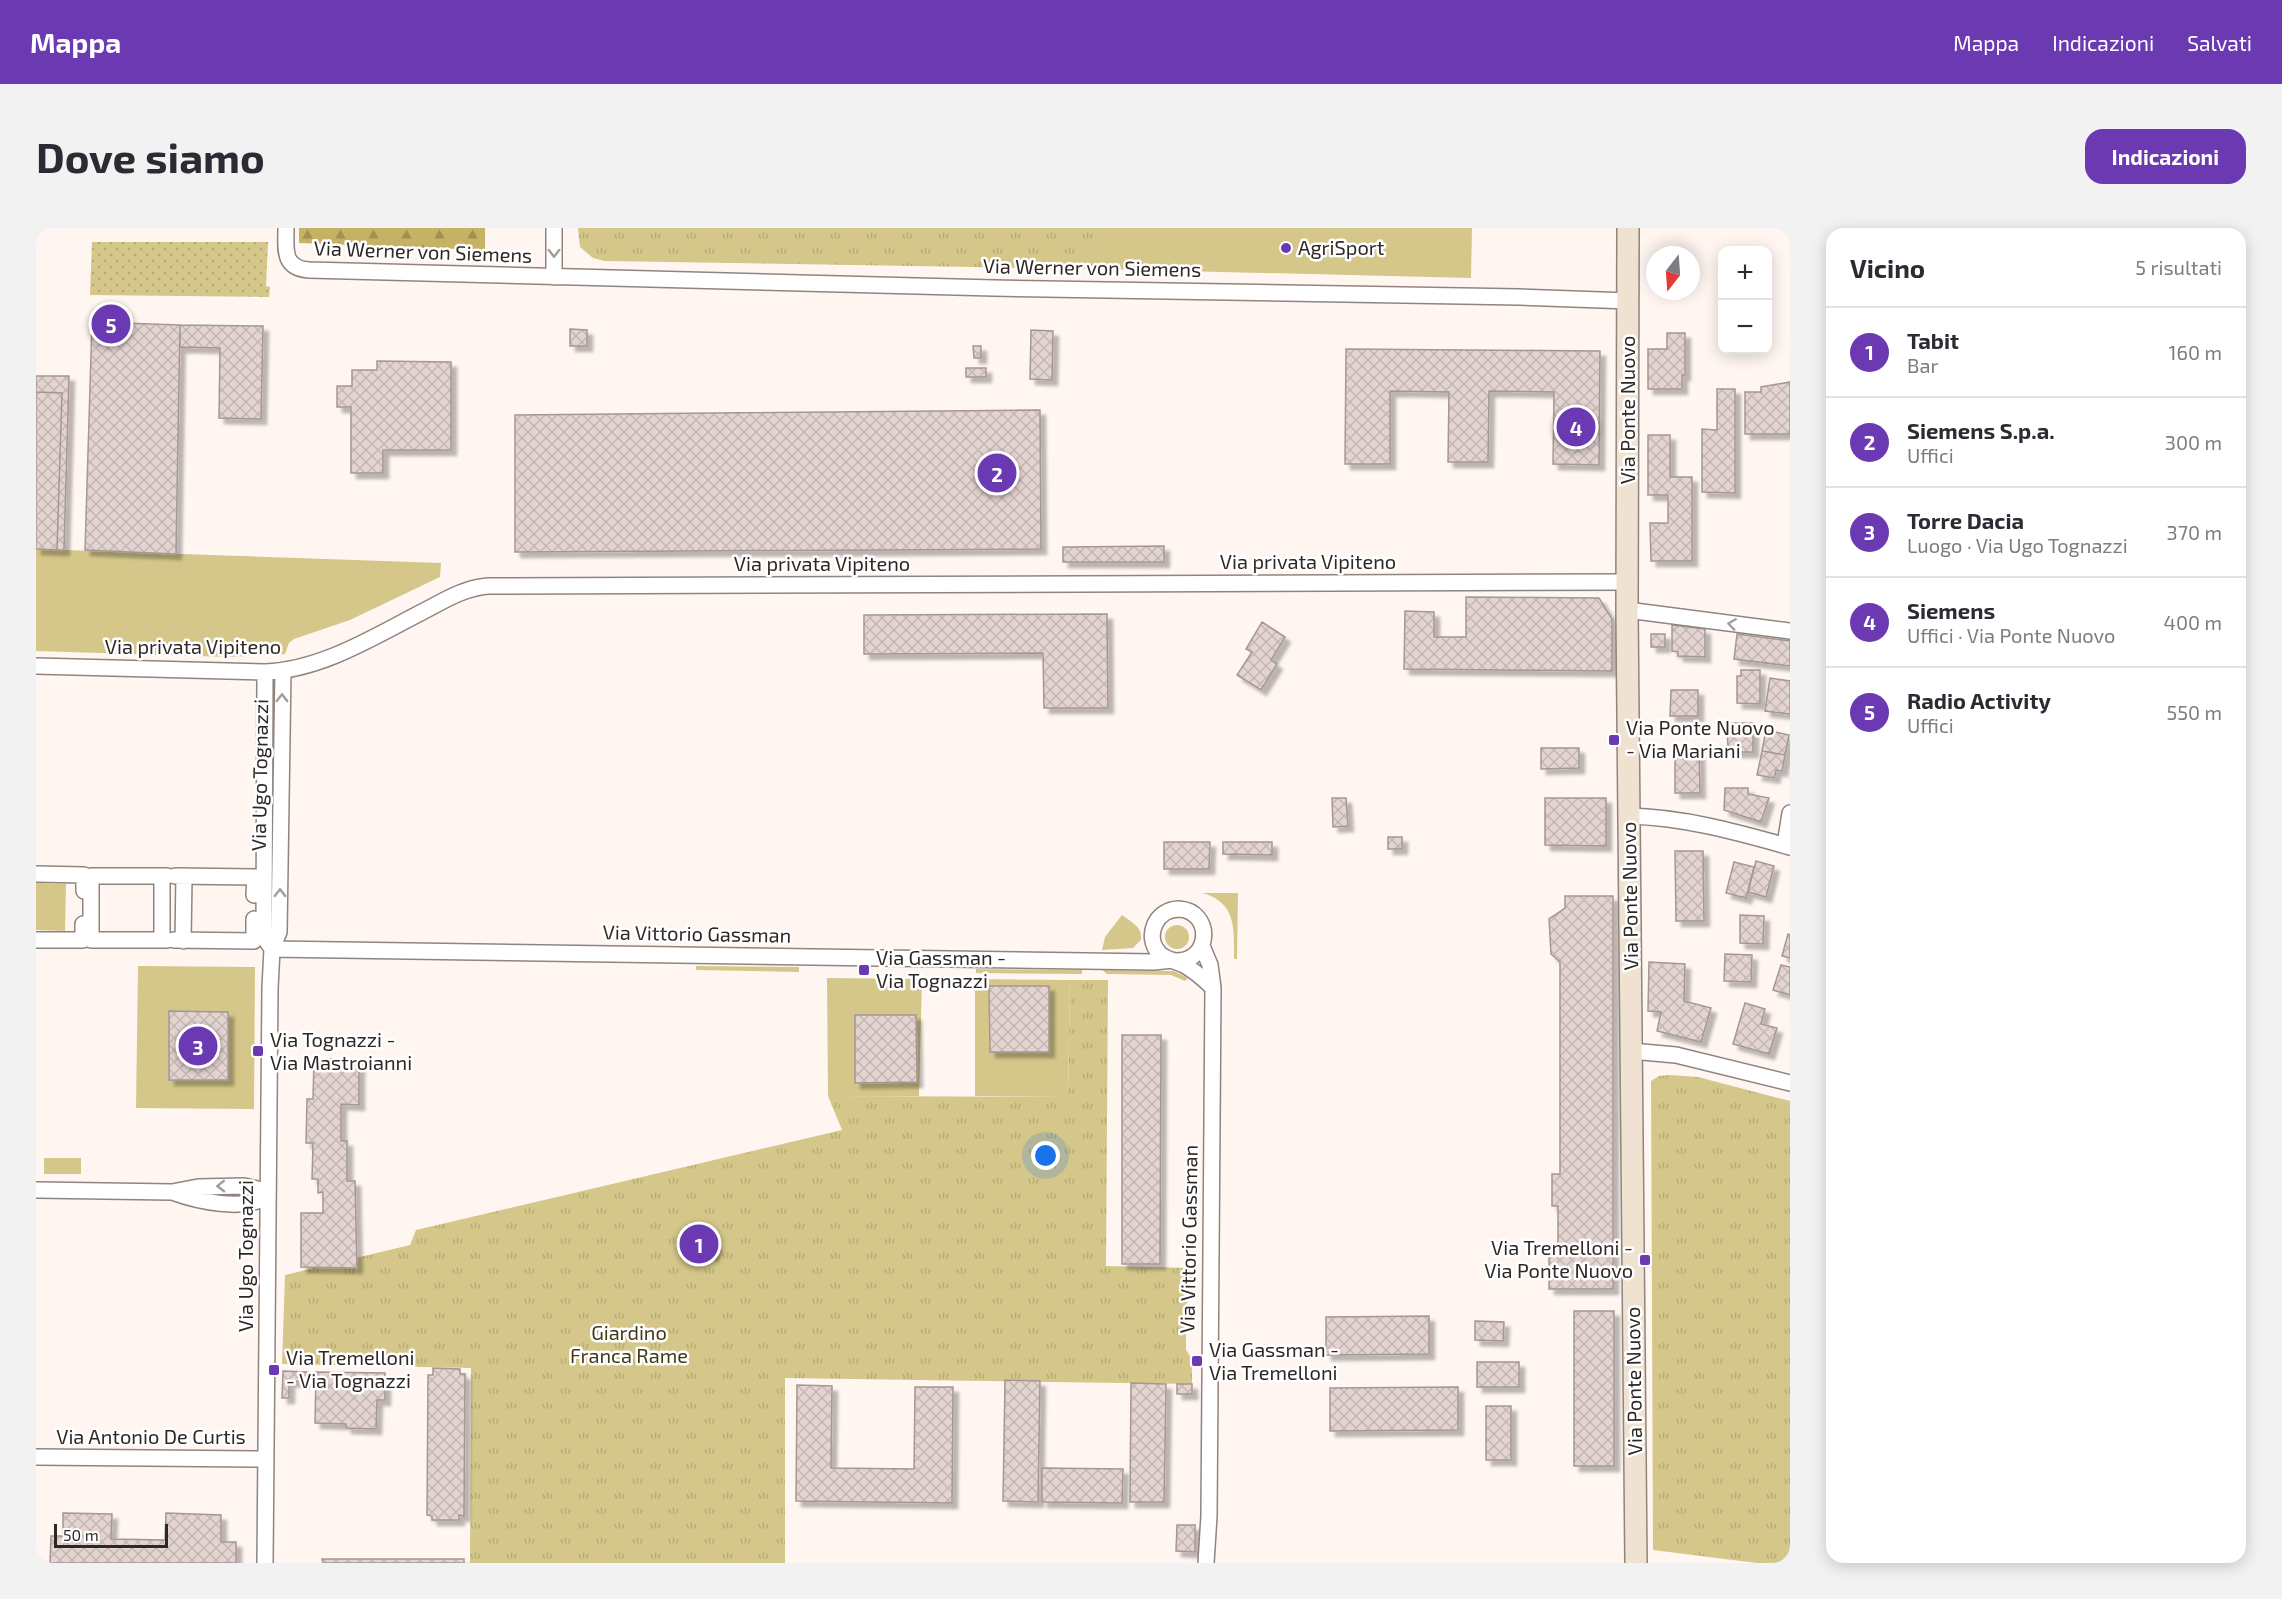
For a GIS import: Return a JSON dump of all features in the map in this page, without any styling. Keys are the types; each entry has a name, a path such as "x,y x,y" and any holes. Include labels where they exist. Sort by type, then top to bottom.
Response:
{"street":[{"name":"Via Werner von Siemens","path":"286,228 286,253 292,264 299,269 309,270 1006,288 1509,296 1629,301"},
{"name":"Via Werner von Siemens","path":"554,228 554,277"},
{"name":"Via Ponte Nuovo","path":"1628,228 1627,610 1636,1563"},
{"name":"Via privata Vipiteno","path":"36,666 265,672 283,670 328,658 463,591 488,586 1627,582"},
{"path":"1627,610 1790,632"},
{"name":"Via Ugo Tognazzi","path":"265,1563 272,949 279,932 283,670"},
{"name":"Via Ugo Tognazzi","path":"265,672 264,932 272,949"},
{"path":"1629,816 1685,821 1788,846 1790,813"},
{"path":"36,874 84,875 83,940 36,940"},
{"path":"92,876 255,877 254,941 171,940 91,940 92,876"},
{"path":"171,940 172,876"},
{"path":"171,940 172,876"},
{"name":"Via Vittorio Gassman","path":"1121,960 1139,954 1153,940 1153,928 1159,918 1170,911 1179,909 1191,913 1200,922 1204,934 1202,946 1210,965 1213,988 1209,1516 1206,1563"},
{"path":"1153,940 1160,954 1198,974 1213,988"},
{"name":"Via Vittorio Gassman","path":"272,949 1154,962 1190,958 1202,946"},
{"path":"1631,1051 1676,1055 1790,1083"},
{"path":"36,1190 172,1192 198,1187 244,1186 262,1190 268,1196"},
{"name":"Via Antonio De Curtis","path":"36,1457 266,1458"}],"green space":[{"path":"299,228 485,228 485,250 299,243"},
{"path":"578,228 1101,228 1101,269 604,261 593,258 580,247"},
{"name":"AgriSport","path":"1101,228 1472,228 1471,278 1101,269"},
{"path":"92,242 268,242 266,286 270,287 269,297 90,295"},
{"path":"36,549 441,563 440,577 350,620 294,639 289,643 285,654 229,657 36,651"},
{"path":"36,883 66,884 65,931 36,930"},
{"path":"1202,893 1238,893 1237,959 1234,959 1233,928 1228,910 1213,897"},
{"path":"1122,915 1138,928 1141,940 1133,948 1102,950 1105,937"},
{"path":"1177,925 1185,929 1189,937 1185,945 1177,949 1169,945 1165,937 1169,929"},
{"path":"138,966 255,967 254,1109 136,1108","holes":["169,1011 228,1080 169,1080"]},
{"path":"696,966 799,967 799,972 696,970"},
{"path":"976,969 1082,970 1082,974 976,973"},
{"path":"1102,970 1174,971 1188,978 1185,981 1171,975 1107,974"},
{"path":"827,978 922,979 919,1096 828,1096"},
{"path":"975,979 1070,980 1068,1097 975,1096"},
{"name":"Giardino Franca Rame","path":"1070,980 1108,980 1106,1266 1193,1268 1193,1295 1186,1304 1186,1350 1192,1359 1192,1384 785,1378 785,1563 470,1563 471,1368 282,1364 285,1275 410,1245 416,1230 842,1130 828,1096 1068,1097"},
{"path":"1659,1076 1698,1077 1790,1101 1790,1563 1757,1563 1653,1550 1651,1081"},
{"path":"44,1158 81,1158 81,1174 44,1174"}],"building":[{"path":"92,322 180,325 176,554 85,550"},
{"path":"180,325 263,326 261,419 219,418 220,348 180,347"},
{"path":"570,329 587,330 587,346 570,346"},
{"path":"1031,330 1053,331 1052,380 1030,379"},
{"path":"1667,333 1685,333 1685,375 1682,375 1682,389 1648,389 1648,349 1667,349"},
{"path":"973,346 981,346 981,358 974,358"},
{"path":"1346,349 1600,351 1599,465 1553,464 1554,392 1489,391 1488,462 1448,462 1449,392 1390,391 1390,464 1345,464"},
{"path":"377,361 451,362 451,450 383,450 383,473 351,473 351,407 337,407 337,386 352,386 352,370 377,370"},
{"path":"966,368 986,368 986,377 966,377"},
{"path":"36,376 69,376 64,550 57,550 62,393 36,392"},
{"path":"1790,382 1790,434 1745,434 1745,392 1761,392 1761,387"},
{"path":"1717,389 1735,389 1735,493 1702,492 1702,429 1717,430"},
{"path":"36,392 62,393 57,550 36,549"},
{"path":"1040,410 1041,549 515,552 515,415"},
{"path":"1648,435 1670,435 1670,477 1692,477 1692,561 1651,561 1650,523 1668,523 1668,495 1648,495"},
{"path":"1164,546 1164,562 1063,562 1063,547"},
{"path":"1466,597 1599,598 1612,619 1612,671 1404,669 1405,611 1434,612 1434,637 1466,637"},
{"path":"1107,614 1108,708 1044,708 1043,653 864,654 864,615"},
{"path":"1262,622 1285,637 1271,660 1277,664 1261,690 1237,675 1252,652 1246,649"},
{"path":"1672,625 1705,629 1705,657 1678,656 1678,652 1672,651"},
{"path":"1651,634 1665,634 1665,647 1651,647"},
{"path":"1737,634 1790,641 1790,666 1734,659"},
{"path":"1741,670 1760,670 1760,704 1737,703 1737,676 1741,676"},
{"path":"1770,678 1790,681 1790,714 1765,711"},
{"path":"1671,690 1698,690 1698,716 1670,716"},
{"path":"1727,723 1753,723 1753,752 1728,752"},
{"path":"1766,730 1789,735 1785,755 1762,751"},
{"path":"1541,748 1579,748 1579,768 1541,769"},
{"path":"1675,750 1699,750 1700,793 1675,793"},
{"path":"1762,751 1785,755 1782,771 1776,770 1774,778 1757,775"},
{"path":"1725,788 1748,788 1748,794 1769,798 1761,822 1724,810"},
{"path":"1332,798 1346,798 1348,826 1333,827"},
{"path":"1545,798 1606,798 1606,846 1545,845"},
{"path":"1388,837 1402,837 1402,849 1388,849"},
{"path":"1164,842 1210,842 1209,869 1164,869"},
{"path":"1223,842 1272,842 1272,855 1223,854"},
{"path":"1675,851 1703,851 1704,921 1676,921"},
{"path":"1756,861 1774,866 1766,897 1748,892"},
{"path":"1734,862 1754,867 1746,898 1726,893"},
{"path":"1565,896 1613,896 1613,1289 1549,1289 1549,1252 1558,1252 1558,1206 1552,1206 1552,1174 1560,1174 1560,962 1551,954 1549,919 1565,908"},
{"path":"1740,915 1764,916 1763,944 1740,943"},
{"path":"1788,934 1790,935 1790,958 1782,956"},
{"path":"1725,954 1752,955 1751,982 1724,981"},
{"path":"1649,962 1685,964 1684,1001 1711,1008 1701,1042 1657,1031 1661,1012 1648,1011"},
{"path":"1781,965 1790,967 1790,995 1773,990"},
{"path":"989,986 1049,986 1049,1052 990,1052"},
{"path":"1745,1003 1765,1009 1761,1024 1777,1028 1769,1054 1733,1044"},
{"path":"169,1011 228,1012 228,1080 169,1080"},
{"path":"855,1015 916,1015 917,1082 855,1083"},
{"path":"1122,1035 1161,1035 1160,1264 1122,1264"},
{"path":"314,1059 359,1059 359,1105 341,1104 341,1141 347,1141 347,1181 355,1181 357,1268 301,1267 301,1213 323,1213 323,1192 318,1193 318,1179 312,1179 313,1143 306,1143 307,1099 313,1099"},
{"path":"685,1233 716,1246 712,1256 682,1242"},
{"path":"1574,1311 1614,1311 1614,1466 1574,1466"},
{"path":"1429,1316 1429,1354 1326,1355 1326,1317"},
{"path":"1475,1321 1504,1322 1503,1341 1475,1340"},
{"path":"1477,1362 1519,1362 1519,1387 1477,1387"},
{"path":"433,1368 460,1369 460,1374 465,1374 464,1516 459,1515 459,1520 432,1520 432,1516 427,1515 428,1375 433,1375"},
{"path":"283,1371 307,1372 307,1382 289,1381 289,1398 282,1398"},
{"path":"316,1372 385,1373 385,1400 377,1400 376,1429 346,1428 346,1424 315,1423"},
{"path":"1005,1380 1040,1381 1038,1502 1003,1501"},
{"path":"1131,1383 1166,1384 1164,1502 1130,1502"},
{"path":"1177,1384 1192,1384 1192,1394 1177,1394"},
{"path":"797,1385 832,1386 831,1468 914,1469 915,1387 953,1387 952,1503 796,1501"},
{"path":"1458,1387 1458,1430 1330,1431 1330,1388"},
{"path":"1486,1406 1511,1406 1511,1460 1486,1460"},
{"path":"1042,1468 1123,1469 1122,1503 1042,1502"},
{"path":"63,1513 112,1514 111,1539 165,1540 166,1513 221,1515 221,1542 236,1542 236,1563 50,1563 51,1536 63,1536"},
{"path":"1177,1525 1195,1525 1195,1552 1176,1551"},
{"path":"322,1559 464,1559 464,1563 323,1563"}],"place":[{"name":"AgriSport","path":"1286,248"},
{"name":"Radio Activity","path":"111,324"},
{"name":"Siemens","path":"1576,427"},
{"name":"Siemens S.p.a.","path":"997,473"},
{"name":"Via Ponte Nuovo - Via Mariani","path":"1614,740"},
{"name":"Via Gassman - Via Tognazzi","path":"864,970"},
{"name":"Torre Dacia","path":"198,1046"},
{"name":"Via Tognazzi - Via Mastroianni","path":"258,1051"},
{"name":"Tabit","path":"699,1244"},
{"name":"Via Tremelloni - Via Ponte Nuovo","path":"1645,1260"},
{"name":"Via Gassman - Via Tremelloni","path":"1197,1361"},
{"name":"Via Tremelloni - Via Tognazzi","path":"274,1370"}]}
